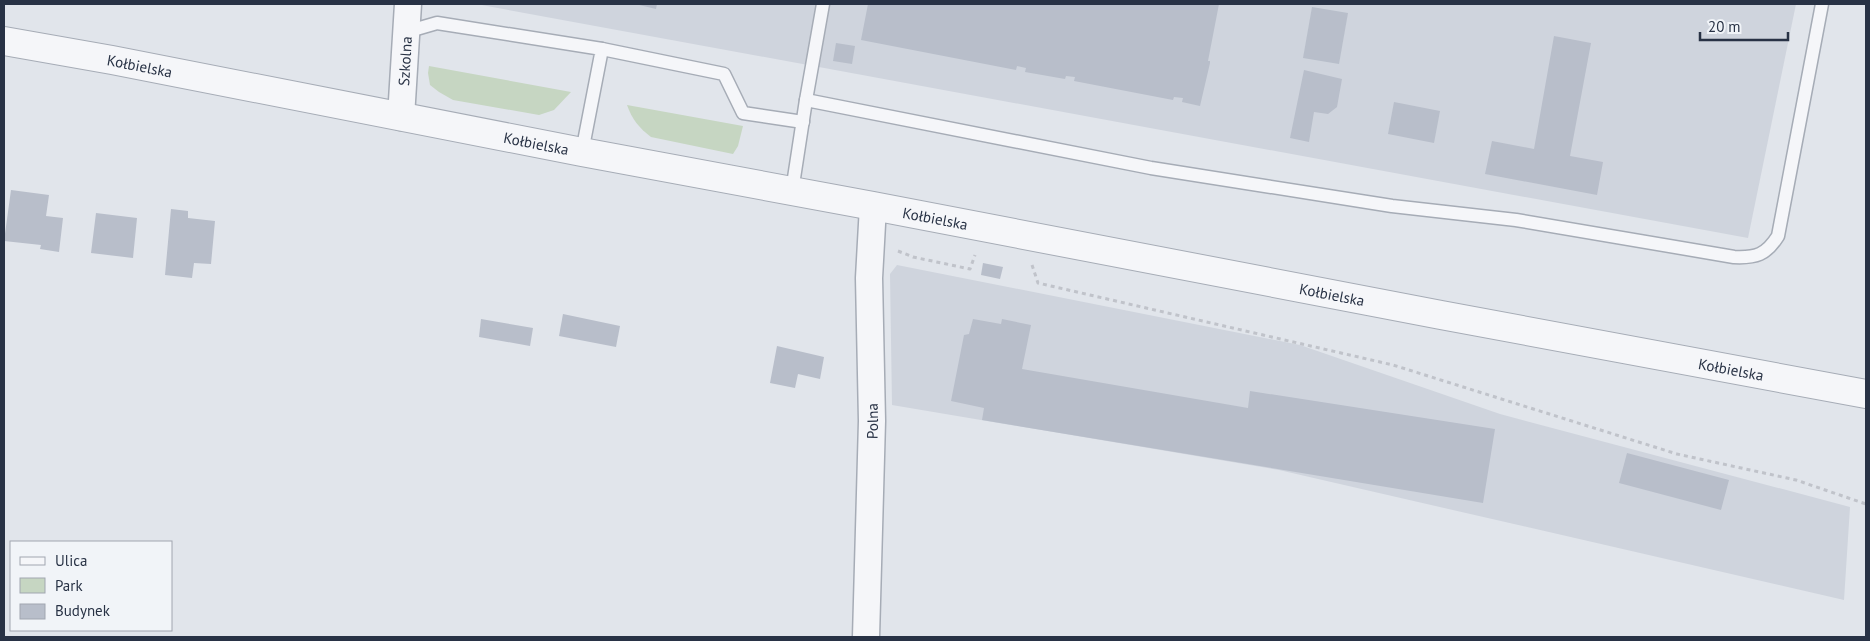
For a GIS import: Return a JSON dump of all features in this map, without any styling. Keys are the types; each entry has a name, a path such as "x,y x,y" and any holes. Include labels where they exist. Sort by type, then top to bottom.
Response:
{"street":[{"name":"Szkolna","path":"401,117 408,4"},
{"name":"Kołbielska","path":"4,41 1866,394"},
{"name":"Polna","path":"866,637 872,421 869,278 873,206"}],"lane":[{"path":"792,191 823,4"},
{"path":"806,100 1178,173 1392,206 1516,220 1746,258 1758,256 1778,236 1822,4"},
{"path":"406,32 437,23 602,48 724,74 743,113 803,122"},
{"path":"582,152 602,48"}],"path":[{"path":"1029,235 1030,261 1038,283 1393,365 1677,454 1796,480 1866,504"}],"shaded area":[{"path":"476,4 1796,4 1748,238"},
{"path":"897,265 1300,345 1500,414 1850,507 1844,600 1279,470 892,405 890,274"}],"green space":[{"path":"429,66 571,92 554,110 539,115 453,100 430,85"},
{"path":"627,105 743,126 738,146 733,154 651,137 636,123"}],"building":[{"path":"635,4 657,4 656,9"},
{"path":"868,4 1219,4 1208,61 1210,63 1200,106 1182,102 1183,98 1174,97 1173,100 1074,81 1075,77 1066,76 1065,79 1025,72 1026,68 1017,66 1016,70 861,40"},
{"path":"1312,7 1348,13 1339,64 1303,58"},
{"path":"1554,36 1591,43 1570,156 1603,162 1597,195 1485,174 1492,141 1534,149"},
{"path":"836,43 855,46 852,64 833,61"},
{"path":"1304,70 1342,79 1337,107 1328,114 1314,112 1309,142 1290,138"},
{"path":"1394,102 1440,111 1434,143 1388,134"},
{"path":"11,190 49,195 46,216 63,218 59,252 40,249 41,245 4,241"},
{"path":"171,209 188,211 188,218 215,221 211,264 194,263 192,278 165,275"},
{"path":"96,213 137,218 133,258 91,253"},
{"path":"983,263 1003,267 1000,279 981,275"},
{"path":"563,314 620,326 616,347 559,336"},
{"path":"481,319 533,328 530,346 479,337"},
{"path":"973,319 1001,324 1002,319 1031,325 1022,369 1248,408 1250,391 1495,429 1483,503 982,420 984,408 951,401 964,335 969,334"},
{"path":"777,346 824,357 820,379 798,374 795,388 770,383"},
{"path":"1627,453 1729,480 1721,510 1619,483"}]}
